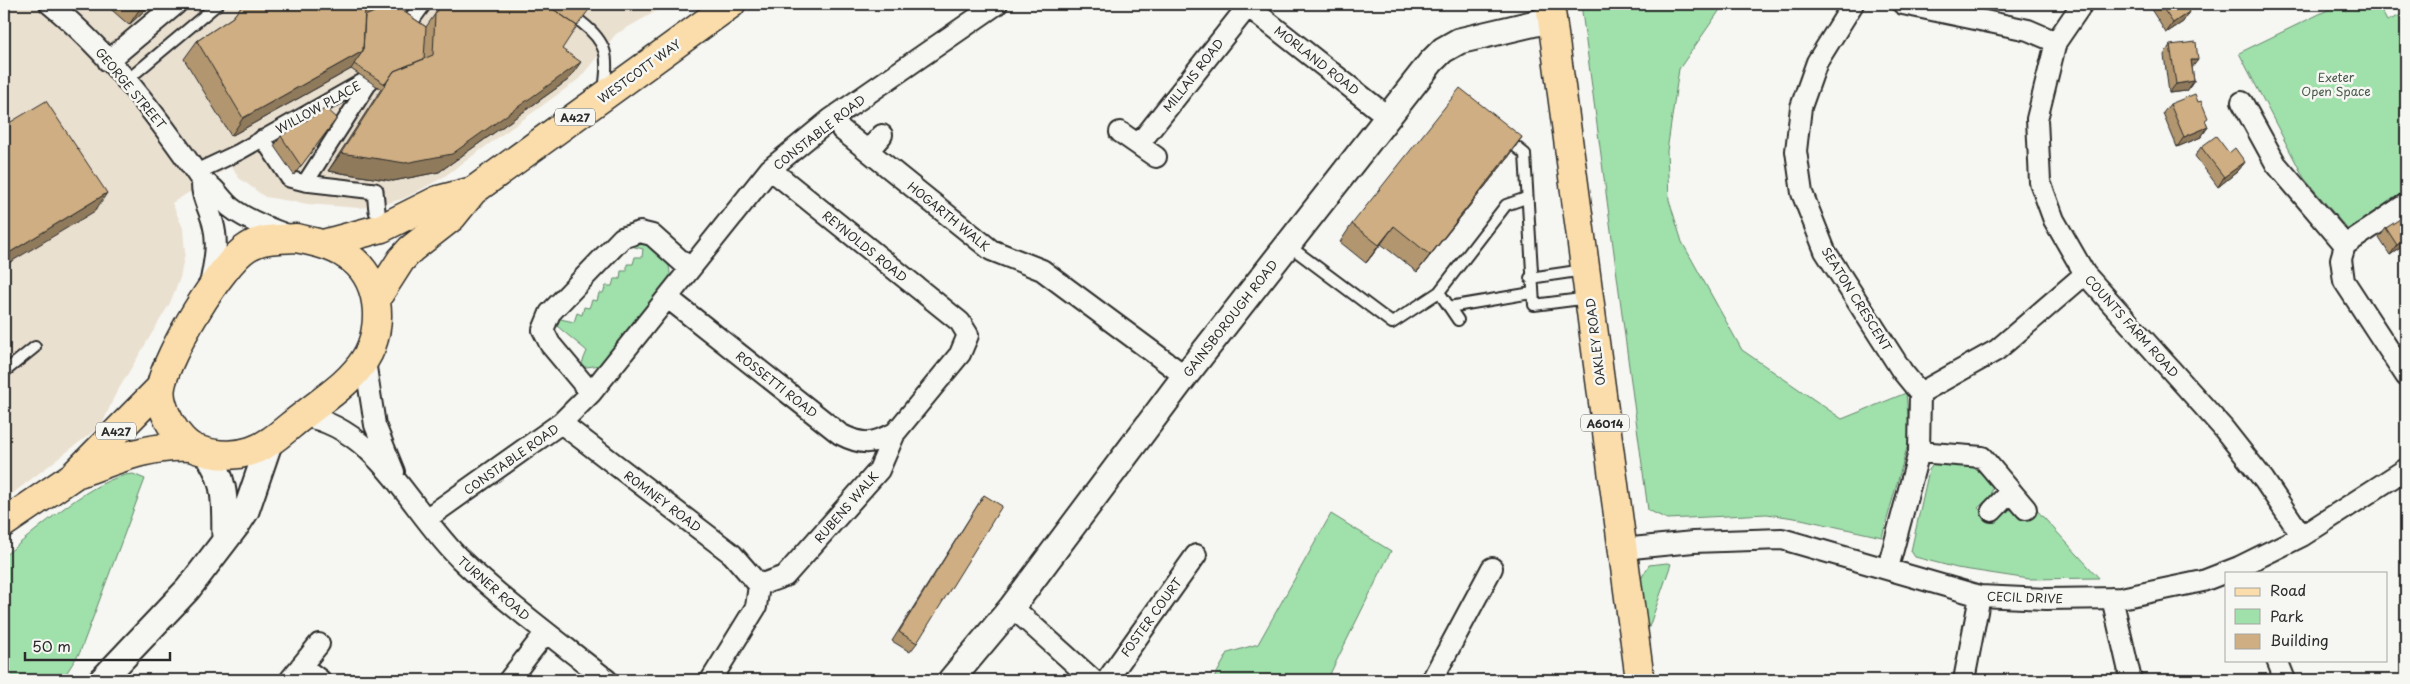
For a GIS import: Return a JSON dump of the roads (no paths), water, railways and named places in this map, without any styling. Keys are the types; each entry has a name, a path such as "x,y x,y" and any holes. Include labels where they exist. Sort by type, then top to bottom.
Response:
{"main road":[{"name":"WESTCOTT WAY","path":"376,299 406,255 452,217 473,191 731,4"},
{"name":"OAKLEY ROAD","path":"1551,12 1640,680"},
{"name":"WESTCOTT WAY","path":"323,244 382,228 438,200 473,191"},
{"path":"296,238 323,244 348,256 359,267 368,280 376,299 377,331 372,346 365,361 337,389 269,444 250,452 230,455 198,450 175,430 162,408 161,387 168,365 210,287 234,258 249,246 270,240 296,238"},
{"name":"A427","path":"4,523 73,476 161,387"},
{"name":"A427","path":"73,476 146,450 170,446 198,450"}],"street":[{"name":"GEORGE STREET","path":"50,4 108,60 160,119 211,185 231,207 268,228 296,238"},
{"path":"108,60 176,4"},
{"name":"WILLOW PLACE","path":"305,183 423,4"},
{"name":"CONSTABLE ROAD","path":"426,519 561,423 591,393 668,298 689,268 770,170 831,119 997,4"},
{"name":"SEATON CRESCENT","path":"1853,4 1817,62 1801,107 1796,151 1802,193 1825,250 1902,371 1920,393"},
{"path":"1903,4 2028,30 2056,42"},
{"name":"COUNTS FARM ROAD","path":"2082,4 2056,42 2037,119 2040,182 2054,220 2085,274 2223,428 2264,480 2302,536"},
{"name":"MORLAND ROAD","path":"1247,5 1388,116"},
{"name":"MILLAIS ROAD","path":"1139,144 1247,5"},
{"name":"GAINSBOROUGH ROAD","path":"951,680 1012,607 1185,376 1430,62 1459,40 1551,12"},
{"name":"WILLOW PLACE","path":"203,174 262,138 374,76"},
{"path":"2242,102 2276,164 2344,244"},
{"name":"HOGARTH WALK","path":"842,130 991,250 1042,270 1185,376"},
{"path":"1120,132 1156,157"},
{"path":"868,151 882,135"},
{"name":"WILLOW PLACE","path":"262,138 289,179 305,183 375,191 377,211"},
{"name":"REYNOLDS ROAD","path":"770,170 960,322"},
{"name":"GEORGE STREET","path":"203,174 202,192 213,223 217,249 210,287"},
{"path":"2406,204 2344,244 2340,258 2344,281 2406,376"},
{"path":"591,393 550,344 543,330 550,313 622,238 640,232 652,235 689,268"},
{"path":"1888,568 1919,452 1920,393 1997,350 2085,274"},
{"name":"ROSSETTI ROAD","path":"668,298 840,434 855,442 861,442 880,441 895,433"},
{"name":"RUBENS WALK","path":"759,585 785,576 879,470 895,433 960,354 968,335 960,322"},
{"name":"TURNER ROAD","path":"365,361 375,425 397,480"},
{"name":"TURNER ROAD","path":"302,416 322,419 340,428 397,480 426,519 460,559 546,632 607,680"},
{"name":"ROMNEY ROAD","path":"561,423 732,554 759,585"},
{"path":"102,680 188,589 246,511 269,444"},
{"path":"198,450 217,468 223,485 226,503 224,539"},
{"path":"1919,452 1982,457 2026,509"},
{"name":"CECIL DRIVE","path":"2240,570 2302,536 2406,469"},
{"path":"1992,511 2011,491"},
{"name":"CECIL DRIVE","path":"1622,549 1693,542 1782,539 1980,596 2046,599 2112,598 2202,581 2225,574"},
{"name":"FOSTER COURT","path":"1106,680 1196,555"},
{"path":"1432,680 1492,568"},
{"path":"711,680 756,607 759,585"},
{"path":"1964,680 1980,596"},
{"path":"2112,598 2131,680"},
{"path":"1012,607 1093,680"},
{"path":"509,680 546,632"},
{"path":"319,644 296,673 320,680"},
{"path":"2278,662 2286,680"}],"lane":[{"path":"126,81 218,4"},
{"path":"581,22 594,32 605,48 608,66 603,96"},
{"path":"1496,132 1524,154 1530,278 1534,305 1590,298"},
{"path":"1288,245 1392,323 1439,292 1506,205 1526,198"},
{"path":"1530,278 1586,270"},
{"path":"1439,292 1458,320"},
{"path":"1449,307 1532,293"},
{"path":"4,372 35,347"}],"park label":[{"name":"Exeter Open Space","path":"2336,84"}]}
